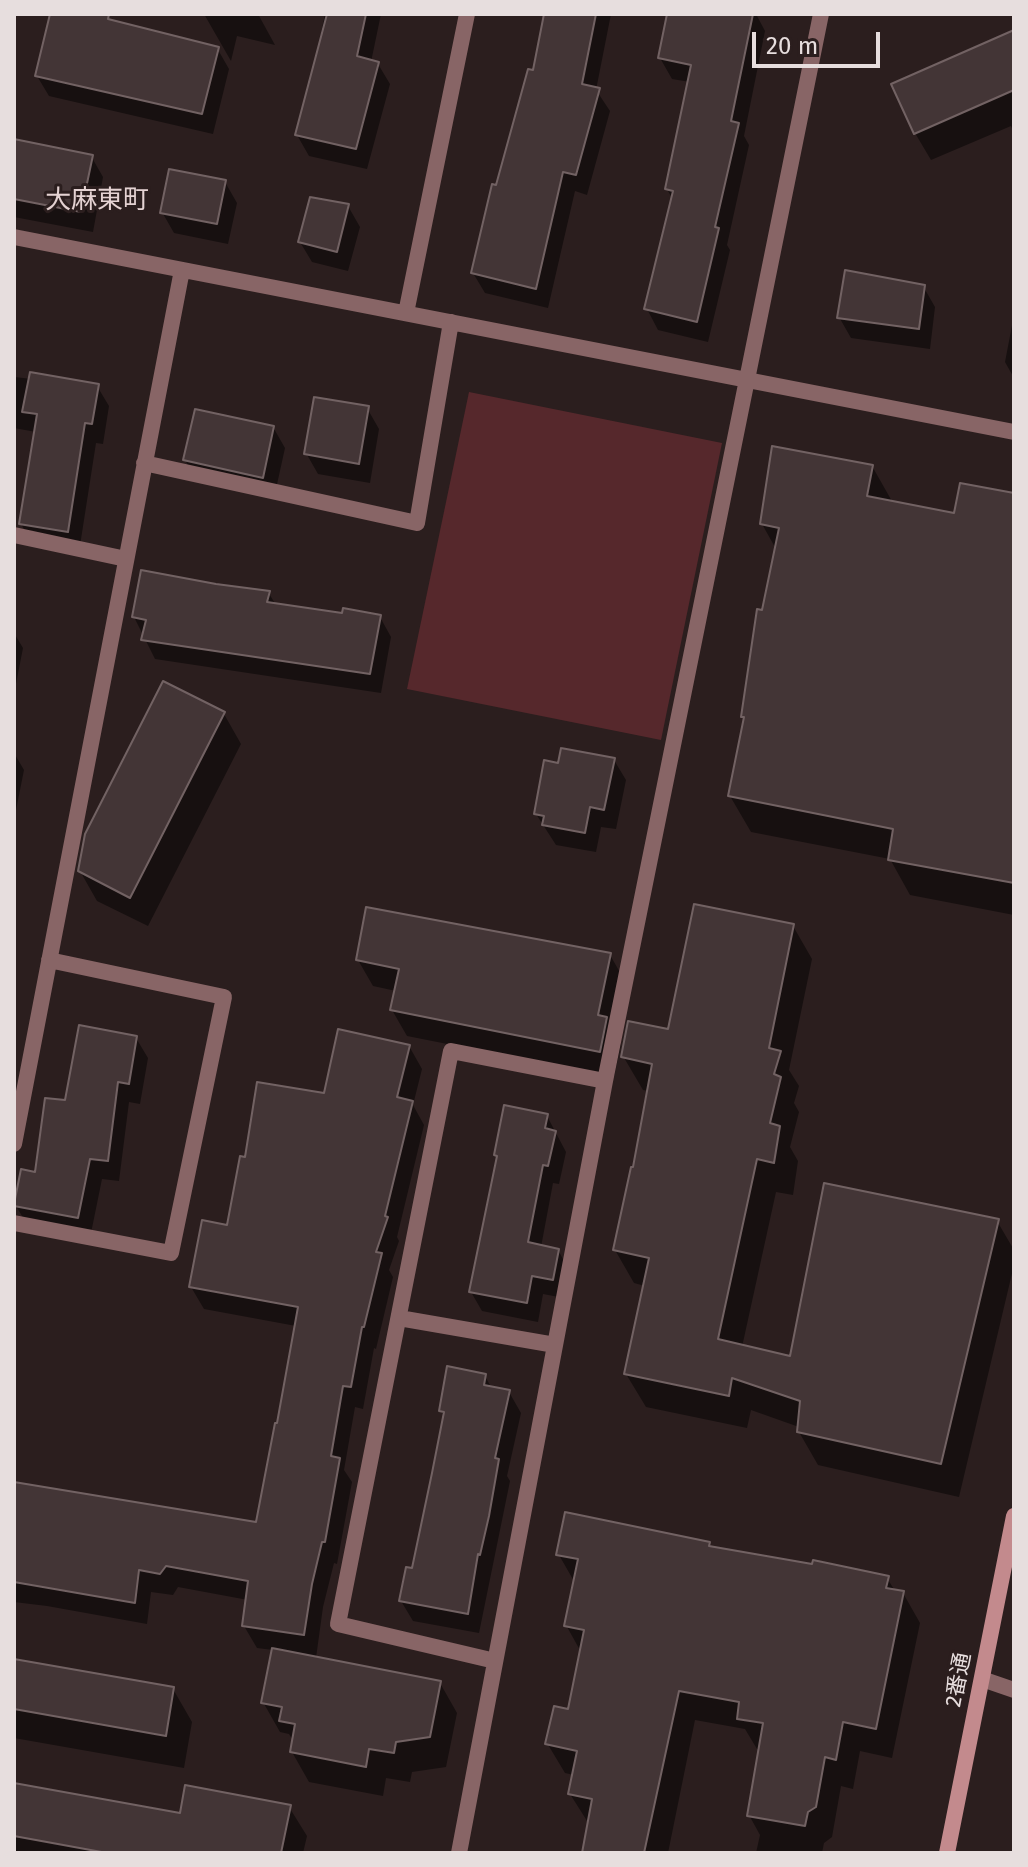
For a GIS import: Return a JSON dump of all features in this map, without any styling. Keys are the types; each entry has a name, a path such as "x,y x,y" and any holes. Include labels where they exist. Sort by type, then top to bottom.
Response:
{"main road":[{"name":"2番通","path":"947,1853 1014,1516"}],"street":[{"path":"406,313 467,14"},
{"path":"459,1853 605,1081 821,14"},
{"path":"14,237 1014,432"},
{"path":"14,1144 182,270"},
{"path":"144,463 417,523 451,322"},
{"path":"14,535 126,559"},
{"path":"14,1223 171,1253 224,997 49,960"},
{"path":"495,1661 338,1624 451,1051 605,1081"},
{"path":"399,1318 555,1345"},
{"path":"982,1679 1014,1690"}],"shaded area":[{"path":"469,392 722,443 661,740 407,689"}],"building":[{"path":"50,14 109,14 108,19 219,47 202,114 35,76"},
{"path":"327,14 366,14 357,56 379,62 356,149 295,135"},
{"path":"544,14 596,14 582,84 600,88 576,175 563,172 536,289 471,273 492,184 496,185 528,69 533,70"},
{"path":"667,14 753,14 731,121 739,123 697,322 644,309 673,191 665,189 691,65 658,58"},
{"path":"1014,30 1014,90 914,134 891,84"},
{"path":"14,139 93,155 81,212 14,199"},
{"path":"169,169 226,180 217,224 160,213"},
{"path":"310,197 349,204 337,252 298,242"},
{"path":"845,270 925,285 919,329 837,318"},
{"path":"30,372 99,384 92,424 85,423 68,532 19,524 37,414 22,412"},
{"path":"314,397 369,406 359,464 304,454"},
{"path":"195,409 274,426 263,478 183,460"},
{"path":"772,446 873,465 867,496 954,513 960,483 1014,493 1014,883 888,860 893,829 728,796 744,717 741,717 757,609 762,610 779,528 760,524"},
{"path":"141,570 270,591 267,602 342,613 343,608 381,615 370,674 141,640 146,620 132,617"},
{"path":"163,681 225,712 130,898 78,871 85,834"},
{"path":"561,748 615,758 604,810 590,807 585,833 542,825 544,816 534,814 544,760 558,763"},
{"path":"694,904 794,924 769,1048 781,1051 774,1074 781,1077 770,1123 780,1126 774,1163 757,1159 718,1339 790,1356 824,1183 999,1219 941,1464 797,1432 800,1401 732,1378 729,1396 624,1374 649,1258 613,1250 633,1167 652,1064 621,1057 628,1021 668,1029"},
{"path":"366,907 611,953 598,1015 607,1017 600,1052 390,1010 399,969 356,960"},
{"path":"79,1025 137,1036 129,1084 118,1082 108,1161 90,1159 78,1218 14,1204 21,1169 35,1172 45,1098 65,1100"},
{"path":"338,1029 410,1045 397,1097 413,1101 385,1216 388,1217 376,1252 382,1253 362,1327 351,1387 343,1386 331,1456 340,1458 304,1635 242,1626 248,1581 166,1566 160,1574 139,1570 135,1603 14,1582 14,1482 256,1522 298,1307 189,1287 202,1220 227,1225 240,1156 245,1157 257,1082 324,1093"},
{"path":"504,1105 548,1114 545,1128 556,1131 548,1166 543,1165 528,1242 559,1249 553,1280 532,1276 527,1303 469,1292 497,1156 494,1155"},
{"path":"447,1366 486,1374 484,1385 510,1390 495,1458 499,1459 489,1516 478,1554 468,1614 399,1601 406,1567 412,1568 432,1473 444,1412 439,1411"},
{"path":"565,1512 710,1542 709,1546 812,1564 813,1560 889,1576 886,1588 904,1591 876,1729 843,1722 836,1760 825,1757 816,1807 808,1812 805,1826 747,1816 763,1723 737,1719 739,1702 679,1691 644,1853 582,1853 592,1799 568,1794 577,1751 545,1744 554,1706 568,1709 584,1630 564,1626 578,1559 556,1555"},
{"path":"272,1648 441,1681 430,1737 396,1742 394,1753 369,1749 366,1767 290,1752 295,1724 279,1721 282,1707 261,1703"},
{"path":"14,1659 174,1687 166,1736 14,1709"},
{"path":"14,1783 180,1813 185,1785 291,1805 281,1853 107,1853 14,1836"}],"district":[{"name":"大麻東町","path":"97,201"}]}
